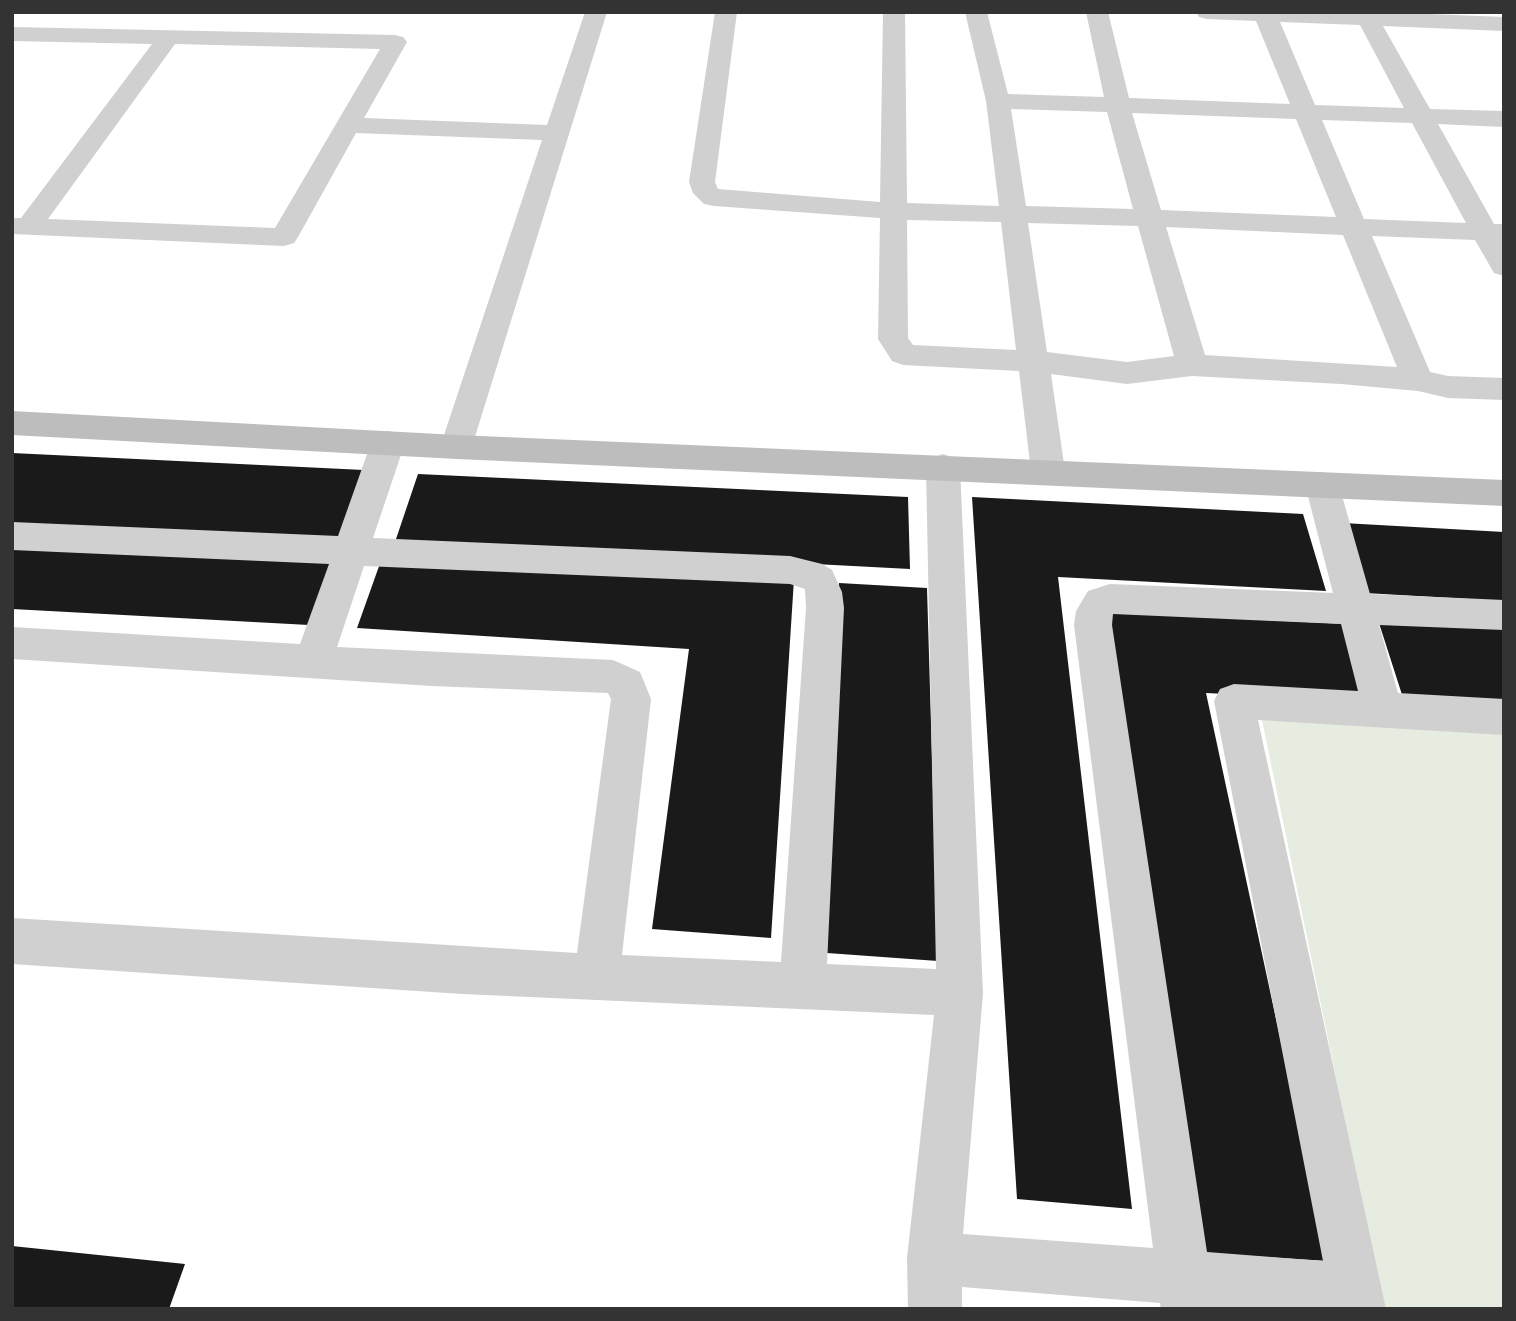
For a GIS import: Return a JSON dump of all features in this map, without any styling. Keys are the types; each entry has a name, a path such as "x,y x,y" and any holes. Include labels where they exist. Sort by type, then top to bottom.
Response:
{"street":[{"path":"40,35 58,12"},
{"path":"457,447 596,12"},
{"path":"726,12 702,182 706,193 714,198 893,211 1150,218 1494,233"},
{"path":"894,12 893,338 902,354 920,357 1033,360 1128,373 1192,365 1418,380 1448,387 1504,389"},
{"path":"976,12 999,101 1048,471"},
{"path":"1097,12 1118,104 1192,365"},
{"path":"1207,12 1366,15 1498,23 1504,45"},
{"path":"1265,14 1418,380"},
{"path":"1366,15 1422,117 1494,233 1504,267"},
{"path":"12,34 395,43 284,237 20,226"},
{"path":"20,226 168,38"},
{"path":"999,101 1504,119"},
{"path":"348,125 558,133"},
{"path":"12,423 457,447 1504,493"},
{"path":"313,662 388,443"},
{"path":"943,467 960,993 934,1283 1357,1300 1234,701 1504,717"},
{"path":"1322,485 1383,710"},
{"path":"12,537 790,570 810,574 819,580 824,592 825,608 803,985"},
{"path":"1186,1294 1093,625 1095,611 1101,602 1110,599 1504,615"},
{"path":"13,644 613,677 626,684 631,699 597,976"},
{"path":"12,941 463,971 960,993"}],"shaded area":[{"path":"1262,720 1504,729 1504,1309 1384,1309"}],"building":[{"path":"12,453 364,470 338,539 12,523"},
{"path":"418,474 908,497 910,569 395,542"},
{"path":"972,497 1303,514 1326,591 1058,577 1132,1209 1017,1199"},
{"path":"1343,523 1504,532 1504,601 1365,593"},
{"path":"12,537 336,553 309,625 12,609"},
{"path":"383,555 794,579 771,938 652,929 689,649 357,628"},
{"path":"839,583 927,588 938,961 827,953"},
{"path":"1101,612 1347,624 1371,701 1206,693 1328,1261 1200,1253"},
{"path":"1378,620 1504,627 1504,710 1405,704"},
{"path":"12,1246 185,1264 169,1309 12,1309"}]}
